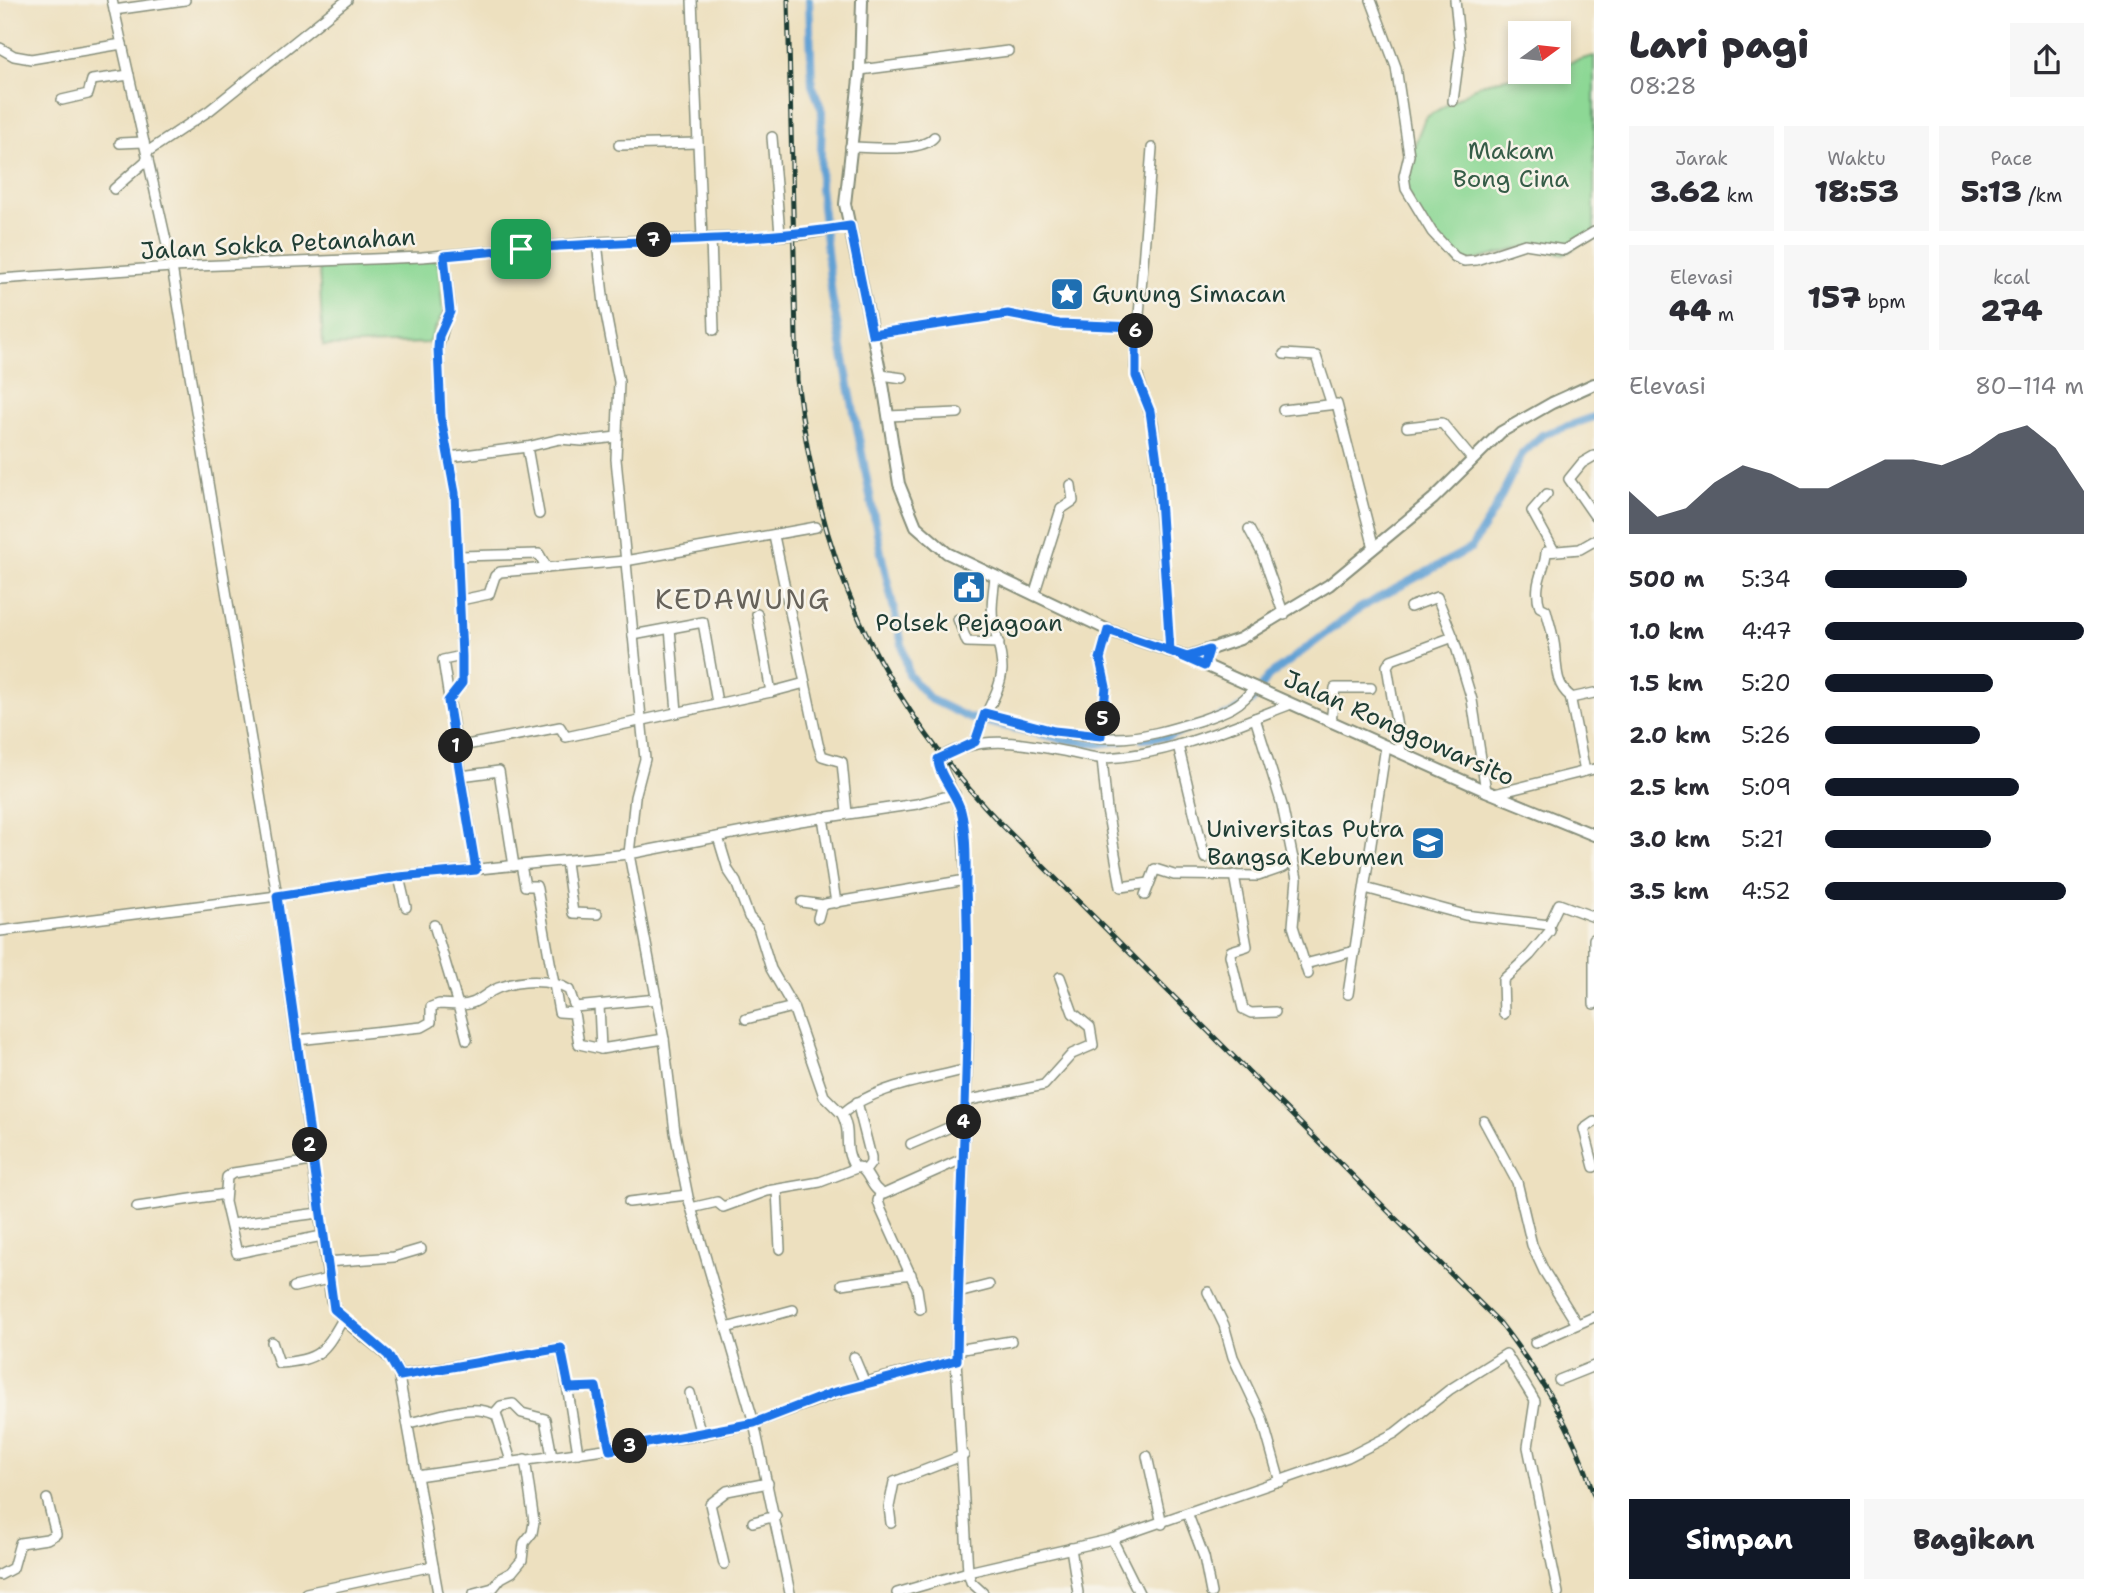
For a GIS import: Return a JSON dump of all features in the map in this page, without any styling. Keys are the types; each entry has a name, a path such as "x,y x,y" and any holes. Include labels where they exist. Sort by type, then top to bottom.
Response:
{"main road":[{"name":"Jalan Ronggowarsito","path":"862,0 860,69 845,188 899,484 916,526 947,553 1108,630 1187,657 1490,792 1594,835"},
{"path":"1187,657 1240,639 1284,615 1329,585 1433,499 1515,422 1594,384"},
{"path":"1204,666 1209,650"}],"street":[{"path":"185,0 113,5 172,267 277,896 331,1300 343,1319 388,1355 400,1376 438,1593"},
{"path":"114,189 148,156 347,0"},
{"path":"692,0 698,143 714,330"},
{"path":"1371,0 1396,67 1409,155 1404,176 1406,189 1432,232 1455,257 1464,261 1476,260 1525,244 1564,250 1594,234"},
{"path":"1453,101 1460,49 1455,0"},
{"path":"0,48 14,56 31,59 122,44"},
{"path":"860,69 1008,51"},
{"path":"62,100 88,94 92,80 129,75"},
{"path":"850,147 923,145 934,136"},
{"path":"772,137 780,234"},
{"path":"120,143 144,142"},
{"path":"619,145 698,143"},
{"path":"1152,148 1136,327 1136,376 1150,411 1158,468 1170,651"},
{"name":"Jalan Sokka Petanahan","path":"0,279 172,267 444,256 597,242 814,232 850,226"},
{"path":"597,242 604,304 619,382 617,437 625,561 645,765 635,797 629,854 664,1039 675,1132 687,1195 754,1423 776,1516 790,1593"},
{"path":"444,256 450,312 439,336 441,417 449,457 459,556 462,656 462,683 448,701"},
{"path":"872,334 1008,314 1059,324 1136,327"},
{"path":"1283,354 1316,356 1331,402 1341,412 1374,548"},
{"path":"881,375 903,378"},
{"path":"1283,410 1331,402"},
{"path":"888,416 958,413"},
{"path":"1407,427 1442,422 1472,460"},
{"path":"449,457 527,447 560,439 582,441 617,437"},
{"path":"527,447 538,513"},
{"path":"1594,456 1582,463 1569,479 1594,514"},
{"path":"1034,595 1061,509 1073,501 1071,485"},
{"path":"1547,494 1532,511 1554,551"},
{"path":"461,600 489,594 495,576 500,572 625,561 816,527"},
{"path":"1250,529 1262,553 1284,615"},
{"path":"774,536 822,757 842,762 847,813"},
{"path":"1410,607 1437,597 1453,637 1472,700 1490,792 1589,770 1570,698 1563,691 1556,671 1555,650 1546,610 1540,607 1538,600 1537,577 1546,560 1545,553 1581,548 1594,541"},
{"path":"459,556 539,554 547,568"},
{"path":"975,742 978,728 999,681 999,643 993,621 995,576"},
{"path":"757,614 771,692"},
{"path":"958,620 967,642 999,643"},
{"path":"633,635 703,622 717,704"},
{"path":"670,628 677,712"},
{"path":"1101,736 1106,687 1100,659 1108,630"},
{"path":"1401,752 1387,666 1391,660 1453,637"},
{"path":"462,656 443,660 476,870"},
{"path":"456,747 559,727 566,737 805,683"},
{"path":"1331,722 1335,688 1371,688"},
{"path":"984,715 1054,731 1128,737 1192,723 1238,705 1259,689"},
{"path":"1570,698 1594,693"},
{"path":"983,1593 971,1582 968,1572 957,1355 967,1069 966,880 962,813 956,794 939,767 938,759 975,742 1042,747 1102,758 1178,745 1291,704"},
{"path":"1255,718 1280,797 1293,858 1297,884 1293,926 1306,969 1355,951"},
{"path":"1178,745 1205,858"},
{"path":"1348,993 1386,746"},
{"path":"1102,758 1122,888 1149,883"},
{"path":"461,776 499,771 518,865 525,886 536,886 537,889 559,1012 574,1013 579,1044 601,1049 664,1039"},
{"path":"0,931 277,896 399,877 629,854 823,817 917,804 956,794"},
{"path":"823,817 836,902"},
{"path":"718,837 727,867 738,886 744,905 758,927 771,969 793,1007 824,1096 842,1114 848,1131 845,1150 855,1168"},
{"path":"1145,895 1157,869 1174,875 1258,876 1284,867 1293,858"},
{"path":"566,862 573,913 597,914"},
{"path":"1234,875 1247,946 1231,951 1230,954 1243,1009 1251,1013 1275,1012"},
{"path":"399,877 406,907"},
{"path":"802,902 823,905 966,880"},
{"path":"1365,888 1465,915 1549,925"},
{"path":"1504,1014 1503,980 1530,955 1550,930 1549,925 1559,904 1594,917"},
{"path":"818,918 823,905"},
{"path":"434,925 467,1040"},
{"path":"1594,939 1594,1004"},
{"path":"965,1101 1044,1085 1072,1054 1093,1045 1089,1024 1073,1013 1060,977"},
{"path":"296,1040 422,1027 430,1022 431,1007 435,1004 475,1003 510,985 553,982 569,990 574,1007 657,999"},
{"path":"598,1005 601,1049"},
{"path":"746,1019 793,1007"},
{"path":"842,1114 857,1102 967,1069"},
{"path":"857,1102 871,1157 866,1171"},
{"path":"911,1144 964,1121"},
{"path":"1484,1121 1517,1182 1532,1245 1544,1271 1577,1324"},
{"path":"1594,1122 1584,1129 1594,1167"},
{"path":"880,1194 962,1159"},
{"path":"312,1161 233,1173 227,1177 225,1194 237,1253 322,1236"},
{"path":"691,1208 717,1202 725,1207 777,1190 820,1182 855,1168 863,1168 880,1194 878,1201 911,1274 920,1309"},
{"path":"777,1190 780,1250"},
{"path":"137,1207 225,1194"},
{"path":"629,1202 687,1195"},
{"path":"231,1224 319,1213"},
{"path":"326,1262 394,1257 421,1249"},
{"path":"842,1284 911,1274"},
{"path":"294,1287 328,1279"},
{"path":"958,1293 989,1285"},
{"path":"1208,1292 1224,1325 1233,1357 1262,1418 1280,1482"},
{"path":"726,1328 793,1310"},
{"path":"1535,1343 1594,1317"},
{"path":"272,1342 279,1363 313,1357 327,1348 343,1319"},
{"path":"417,1476 525,1459 610,1450 754,1423 865,1383 1011,1341"},
{"path":"400,1376 562,1349 578,1453"},
{"path":"897,1593 968,1572 1112,1539 1162,1524 1348,1457 1384,1440 1449,1390 1506,1354 1535,1401 1528,1447 1558,1593"},
{"path":"854,1357 865,1383"},
{"path":"1559,1380 1594,1366"},
{"path":"569,1388 596,1387 610,1450"},
{"path":"690,1393 701,1435"},
{"path":"496,1413 501,1406 513,1404 522,1413 545,1419 552,1456"},
{"path":"408,1423 468,1409 486,1408 496,1413 505,1434 511,1461"},
{"path":"891,1523 889,1507 894,1482 938,1462 964,1455"},
{"path":"1147,1456 1162,1524"},
{"path":"474,1593 493,1588 522,1560 524,1543 532,1532 534,1522 525,1459"},
{"path":"724,1564 710,1504 727,1491 768,1483"},
{"path":"0,1575 13,1568 20,1543 47,1539 56,1534 47,1499"},
{"path":"1188,1515 1204,1557 1211,1593"},
{"path":"753,1522 776,1516"},
{"path":"1112,1539 1139,1593"},
{"path":"1071,1548 1078,1593"},
{"path":"306,1593 335,1590 433,1566"}],"green space":[{"name":"Makam Bong Cina","path":"1594,56 1594,235 1565,254 1525,247 1458,265 1414,216 1403,175 1425,118 1481,84 1508,78 1508,84 1572,84 1572,62"},
{"path":"438,260 443,313 428,343 323,346 319,265"}],"waterway":[{"path":"809,0 812,85 822,110 820,187 832,297 881,553 909,675 930,699 969,718 1062,739 1097,744 1122,741"},
{"path":"1142,739 1166,737 1231,714 1253,700 1268,677 1360,608 1471,548 1494,511 1522,454 1542,435 1594,417"}],"railway":[{"path":"788,0 797,380 820,507 838,565 860,620 886,672 918,723 956,773 1000,823 1500,1323 1555,1405 1577,1448 1594,1495"}],"place":[{"name":"Gunung Simacan","path":"1067,294"},
{"name":"Polsek Pejagoan","path":"969,587"},
{"name":"Universitas Putra Bangsa Kebumen","path":"1428,843"}],"district":[{"name":"KEDAWUNG","path":"743,599"}],"route":[{"path":"521,249 444,256 450,312 438,342 441,417 455,493 460,562 462,683 448,701 476,870 399,877 277,896 334,1309 340,1317 388,1355 400,1376 561,1348 569,1388 593,1385 598,1391 610,1450 754,1423 873,1380 957,1360 960,1210 968,1043 966,885 962,813 956,794 939,767 938,759 975,742 985,713 1054,731 1101,736 1106,687 1100,653 1108,630 1187,657 1209,650 1204,666 1187,657 1170,651 1158,468 1153,423 1136,376 1136,327 1059,324 1008,314 872,334 850,226 800,235 597,242 521,249"}]}
